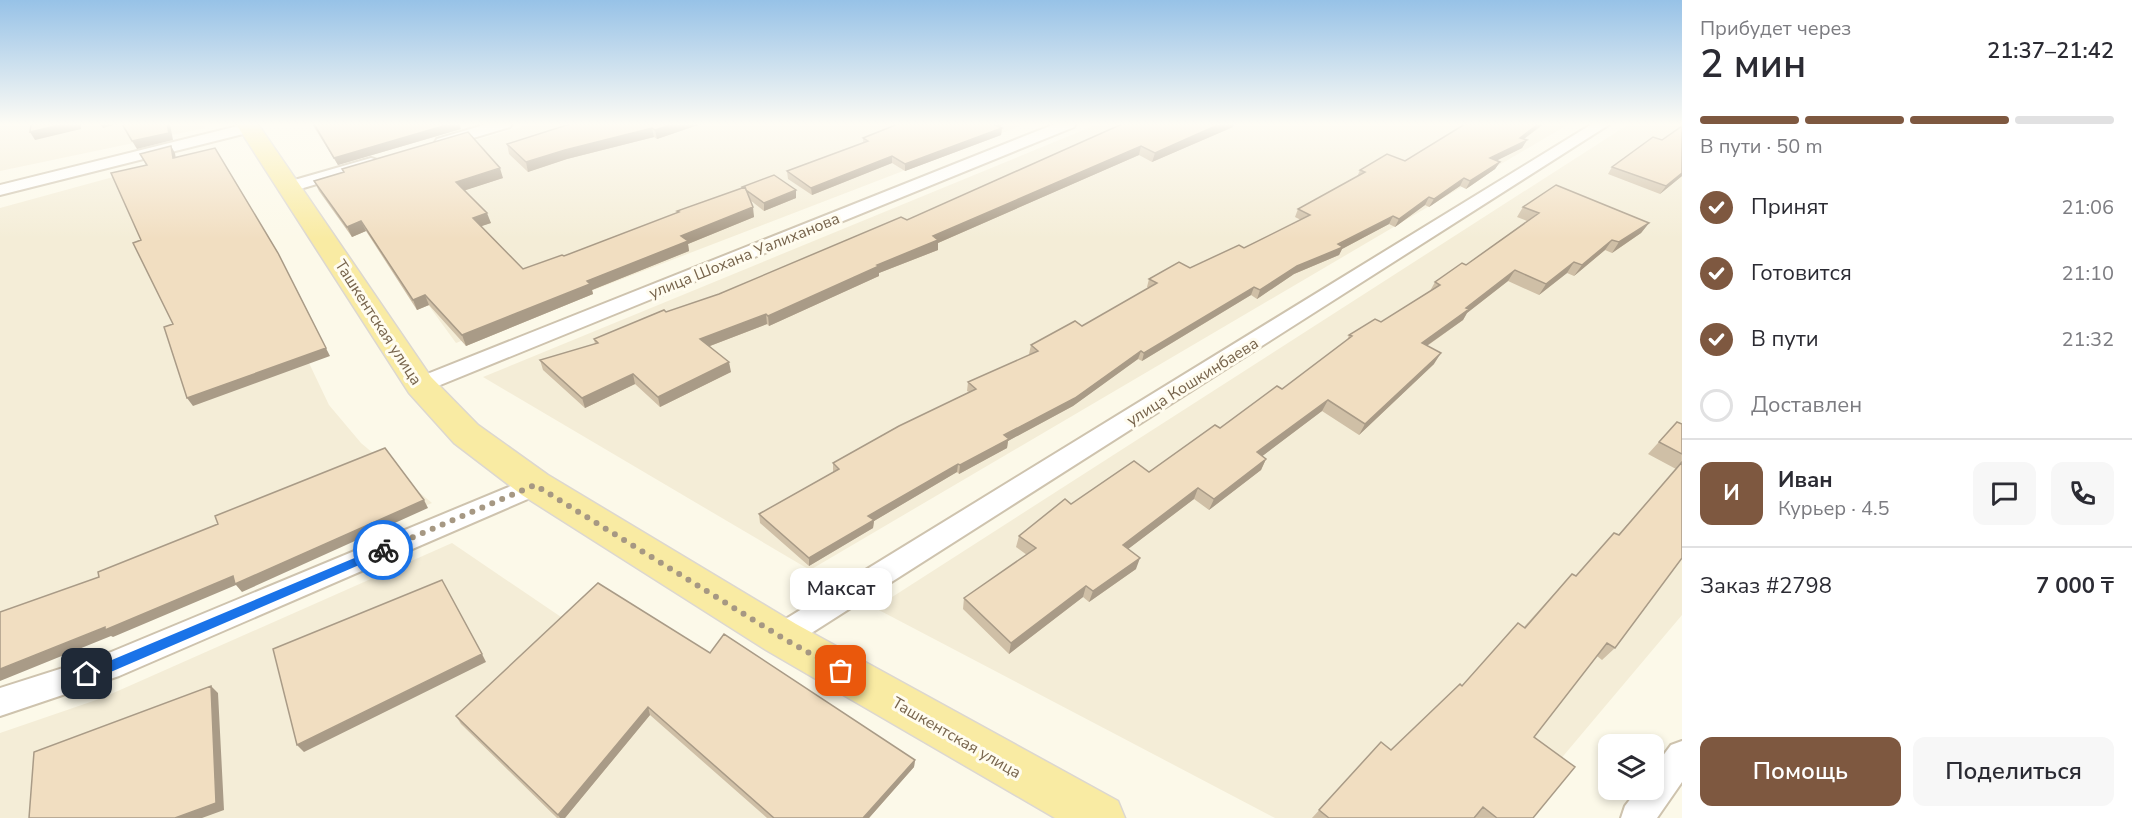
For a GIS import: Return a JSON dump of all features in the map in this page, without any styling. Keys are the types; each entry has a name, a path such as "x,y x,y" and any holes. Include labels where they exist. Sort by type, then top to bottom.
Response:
{"main road":[{"name":"Ташкентская улица","path":"273,162 420,385 466,434 535,485 781,637 1101,818"}],"street":[{"path":"0,190 108,162"},
{"path":"290,187 374,162"},
{"name":"улица Шохана Уалиханова","path":"420,385 974,162"},
{"name":"улица Кошкинбаева","path":"781,637 1542,162"},
{"path":"0,702 109,667 535,485"},
{"path":"1637,818 1682,756"}],"shaded area":[{"path":"0,162 42,162 0,171"},
{"path":"167,162 213,162 329,405 361,443 432,503 14,673 0,675 0,208"},
{"path":"402,162 926,162 456,343 338,181"},
{"path":"1005,162 1504,162 810,570 483,377"},
{"path":"1570,162 1682,162 1682,615 1511,818 1275,818 875,608"},
{"path":"452,543 857,818 0,818 0,733 102,698"}],"building":[{"path":"145,162 224,162 278,253 326,348 187,398 164,327 173,324 133,243 141,240 111,173 147,165"},
{"path":"365,162 495,162 500,168 456,182 487,213 473,218 523,269 564,256 745,187 753,207 681,236 688,241 587,281 590,284 462,335 425,295 413,300 361,221 347,227 314,181 344,172 342,169"},
{"path":"811,162 876,162 811,188 787,171"},
{"path":"1037,162 1104,162 933,236 938,240 877,265 879,266 768,316 766,314 700,339 729,362 658,397 633,374 582,398 540,360 598,343 594,339 664,310 666,312 719,294 901,217 907,220"},
{"path":"1373,162 1500,162 1470,181 1464,178 1434,199 1429,197 1399,219 1393,216 1338,244 1343,247 1297,266 1260,290 1254,287 1144,353 1141,351 1075,398 1004,435 1009,439 958,464 868,516 874,520 809,558 759,514 839,469 833,463 899,426 976,389 968,382 1038,351 1031,345 1075,321 1082,326 1157,283 1149,279 1179,262 1190,268 1239,245 1244,248 1310,215 1298,209 1365,172 1360,170"},
{"path":"1619,162 1682,162 1682,173 1666,186 1612,167"},
{"path":"774,175 796,190 764,203 742,187"},
{"path":"1556,185 1649,223 1619,242 1612,240 1582,265 1574,262 1546,284 1515,270 1466,308 1469,309 1422,343 1441,353 1365,424 1328,400 1257,452 1266,459 1214,499 1198,488 1123,545 1140,558 1093,591 1086,586 1011,643 964,598 1036,548 1019,536 1065,499 1071,504 1134,461 1149,472 1215,425 1220,428 1277,386 1282,389 1352,336 1349,335 1375,319 1381,322 1440,285 1435,282 1462,263 1466,265 1539,213 1523,207"},
{"path":"1677,422 1682,424 1682,454 1659,442"},
{"path":"385,448 424,500 235,584 233,576 105,630 105,627 0,669 0,612 99,577 98,572 218,524 215,516"},
{"path":"1682,462 1682,558 1615,648 1607,643 1534,737 1575,767 1533,818 1497,818 1483,807 1474,818 1329,818 1319,810 1381,742 1391,750 1460,684 1462,686 1518,623 1525,628 1572,574 1576,576 1614,533 1619,535"},
{"path":"442,580 482,654 297,745 273,649"},
{"path":"598,583 710,653 724,634 915,760 863,818 774,818 648,707 558,815 456,716"},
{"path":"211,686 216,803 175,818 29,818 34,752"}],"way so far":[{"path":"383,550 535,485 781,637 841,671"}],"place":[{"name":"Максат","path":"841,671"}],"route":[{"path":"87,674 109,667 383,550"}]}
